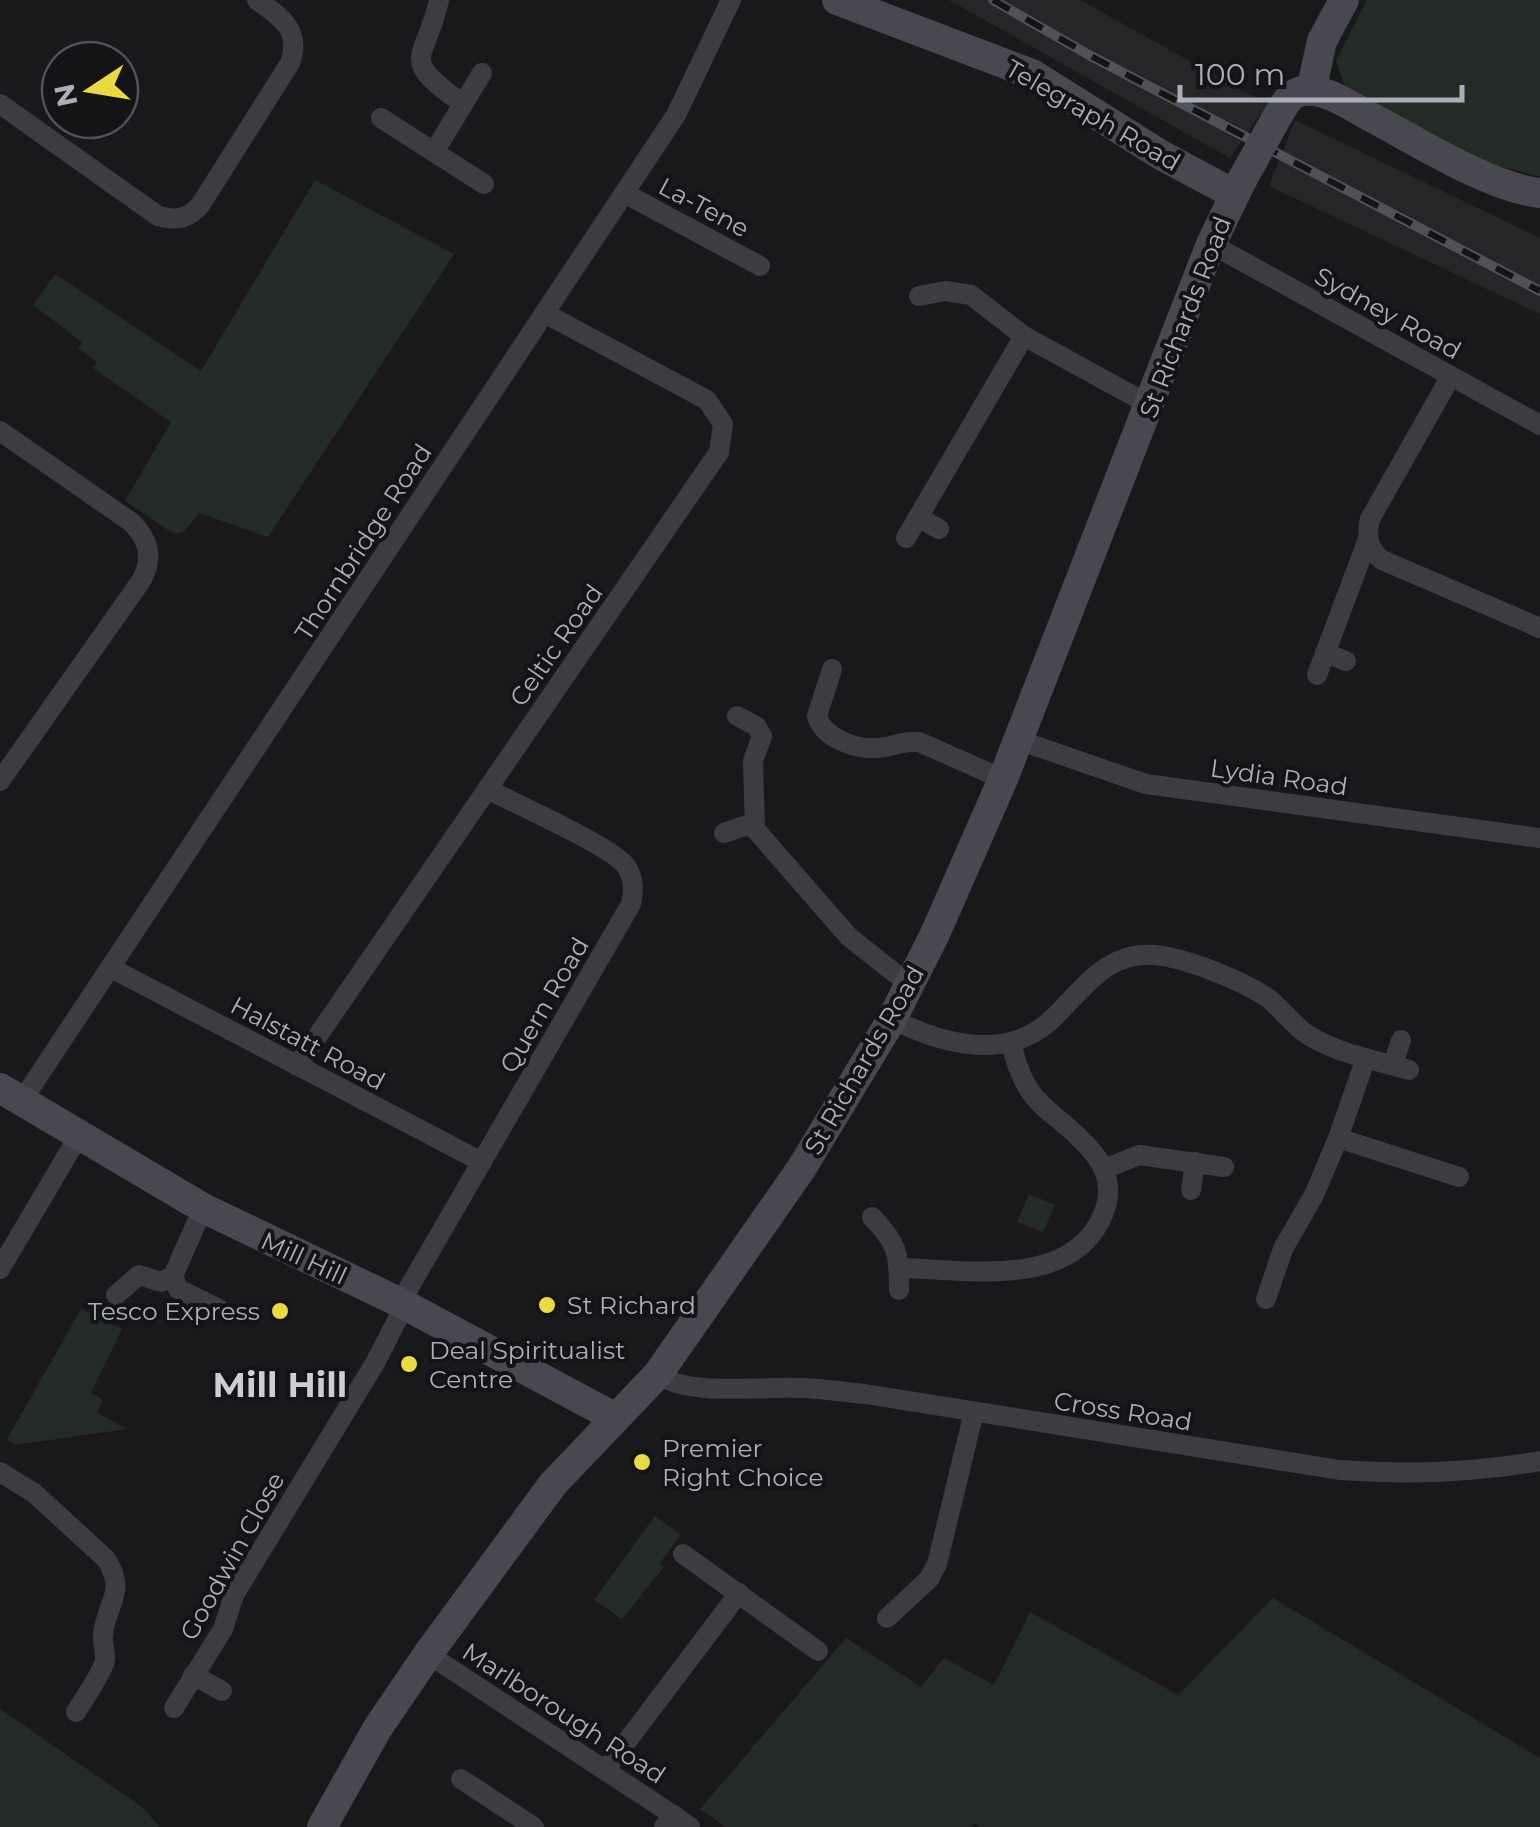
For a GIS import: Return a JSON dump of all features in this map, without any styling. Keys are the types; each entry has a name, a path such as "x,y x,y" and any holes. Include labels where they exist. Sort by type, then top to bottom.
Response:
{"street":[{"path":"0,104 158,216 182,218 194,213 201,204 295,51 290,28 257,0"},
{"path":"439,0 420,55 430,80 463,104"},
{"name":"Thornbridge Road","path":"10,1095 111,968 676,115 731,0"},
{"name":"Telegraph Road","path":"838,0 1032,74 1162,155 1238,187"},
{"path":"1344,0 1322,42 1311,91 1328,95 1466,167 1526,191 1540,192"},
{"path":"434,152 482,73"},
{"name":"St Richards Road","path":"322,1827 377,1729 553,1484 663,1367 801,1169 892,1019 970,858 1003,779 1211,244 1238,187 1290,96 1301,90 1311,91"},
{"path":"381,118 484,184"},
{"name":"La-Tene","path":"624,192 760,266"},
{"name":"Sydney Road","path":"1211,244 1540,425"},
{"path":"920,296 945,291 972,295 1024,336 1150,405"},
{"name":"Celtic Road","path":"297,1066 719,452 724,438 717,411 707,400 544,312"},
{"path":"906,538 1024,336"},
{"path":"1317,675 1368,540 1370,520 1451,376"},
{"path":"0,431 131,522 140,531 149,556 142,581 0,781"},
{"path":"918,516 939,529"},
{"path":"1368,540 1373,553 1382,560 1540,628"},
{"path":"1325,653 1346,661"},
{"path":"832,669 817,716 827,733 870,749 919,742 1003,779"},
{"path":"737,716 756,726 762,736 753,762 755,830"},
{"name":"Lydia Road","path":"1018,740 1146,784 1540,838"},
{"name":"Quern Road","path":"402,1304 631,904 634,891 632,878 616,856 487,789"},
{"path":"724,833 747,826 755,830 849,937 910,985"},
{"path":"892,1019 950,1043 1012,1042 1031,1034 1106,966 1128,956 1155,955 1182,960 1253,989 1307,1034 1328,1046 1401,1068 1401,1040"},
{"name":"Halstatt Road","path":"111,968 482,1162"},
{"path":"872,1217 898,1251 898,1279 1032,1270 1084,1244 1098,1226 1106,1206 1109,1185 1104,1169 1094,1153 1042,1108 1023,1083 1012,1042"},
{"path":"1266,1299 1284,1250 1315,1193 1338,1138 1366,1058"},
{"name":"Mill Hill","path":"10,1095 202,1208 402,1304 614,1417"},
{"path":"0,1270 78,1137"},
{"path":"1338,1138 1459,1177"},
{"path":"1104,1169 1139,1154 1224,1167"},
{"path":"1191,1190 1194,1162"},
{"path":"116,1295 139,1275 161,1282 172,1276 202,1208"},
{"path":"172,1276 178,1289 220,1309"},
{"name":"Goodwin Close","path":"174,1708 223,1629 234,1595 375,1363 402,1304"},
{"name":"Cross Road","path":"663,1367 666,1380 698,1386 835,1390 1340,1470 1405,1475 1468,1472 1540,1461"},
{"path":"887,1618 928,1579 936,1564 974,1412"},
{"path":"0,1472 34,1493 113,1570 117,1583 115,1597 103,1630 106,1656 76,1712"},
{"path":"683,1554 818,1651"},
{"path":"606,1769 739,1594"},
{"name":"Marlborough Road","path":"428,1654 606,1769 675,1823"},
{"name":"Goodwin Close","path":"193,1675 222,1691"},
{"path":"462,1779 534,1827"}],"shaded area":[{"path":"949,0 1080,0 1267,104 1230,158"},
{"path":"1367,0 1540,0 1540,177 1485,162 1345,87 1336,61"},
{"path":"1295,120 1540,238 1540,314 1269,186"},
{"path":"315,180 454,254 268,537 199,513 184,532 174,534 125,501 171,422 93,368 97,362 78,348 82,342 33,305 55,274 201,371"},
{"path":"1029,1194 1055,1205 1043,1232 1017,1222"},
{"path":"81,1309 122,1329 91,1393 103,1400 97,1413 127,1429 15,1445 7,1439"},
{"path":"655,1516 681,1535 660,1563 664,1567 622,1619 594,1600"},
{"path":"1273,1598 1540,1758 1540,1827 980,1827 975,1823 972,1827 726,1827 700,1809 846,1638 921,1687 944,1658 994,1685 1030,1612 1178,1695"},
{"path":"0,1709 142,1807 160,1827 0,1827"}],"railway":[{"path":"993,0 1089,55 1540,291"}],"place":[{"name":"St Richard","path":"547,1305"},
{"name":"Tesco Express","path":"280,1311"},
{"name":"Deal Spiritualist Centre","path":"409,1364"},
{"name":"Premier Right Choice","path":"642,1462"}],"district":[{"name":"Mill Hill","path":"280,1384"}]}
